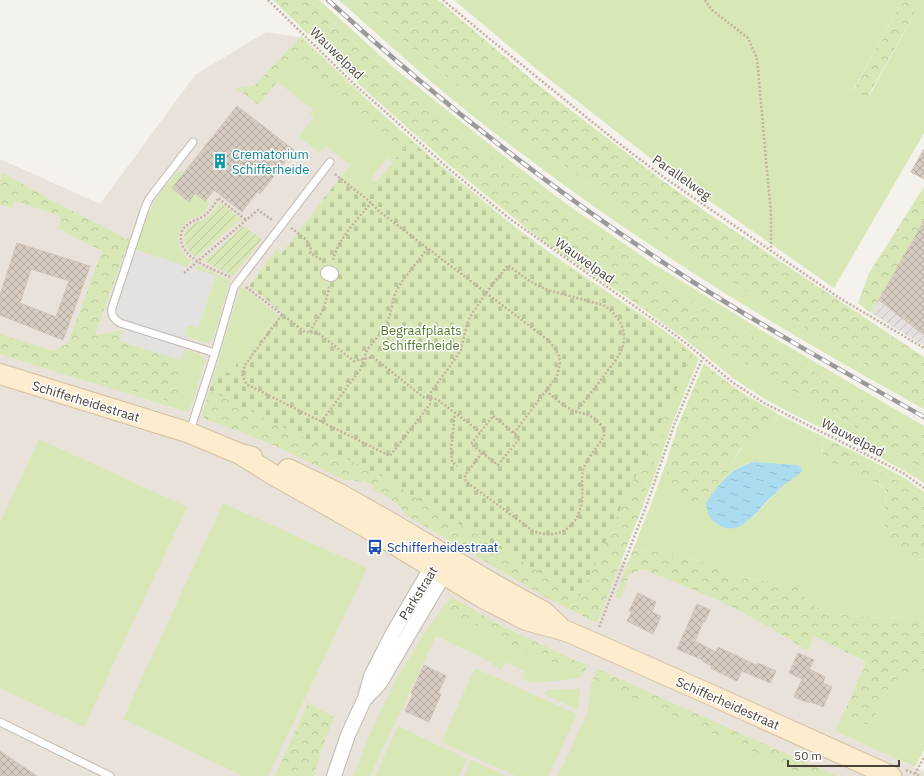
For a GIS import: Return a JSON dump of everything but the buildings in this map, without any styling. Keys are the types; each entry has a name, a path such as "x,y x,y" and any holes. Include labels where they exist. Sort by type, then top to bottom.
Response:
{"street":[{"name":"Schifferheidestraat","path":"0,374 190,433 240,454 272,474 364,526 440,566 497,586 544,612 566,631 891,776"},
{"name":"Parkstraat","path":"334,776 348,735 365,698 371,676 393,633 440,566"}],"lane":[{"path":"193,142 149,199 112,308 112,312 114,318 120,323 215,353"},
{"path":"190,433 234,287 328,165"},
{"path":"0,722 110,776"}],"path":[{"name":"Wauwelpad","path":"268,0 380,107 449,169 510,219 667,329 732,382 764,403 903,473 924,488"},
{"name":"Parallelweg","path":"443,0 617,142 665,178 841,299 924,348"},
{"path":"705,0 712,10 748,38 757,58 771,215 771,250"},
{"path":"328,165 380,212 548,340 554,347 559,356 560,364 557,376 514,433"},
{"path":"246,220 218,198 207,213 188,224 183,229 180,238 183,247 190,256 198,261 238,281 305,332 318,333 354,361 373,357 423,397 437,399 480,432"},
{"path":"184,273 258,210 308,242 311,248 311,253"},
{"path":"321,422 360,370 367,350 386,324 390,315 394,296 398,288 428,248"},
{"path":"282,315 245,365 242,373 246,384 390,456 430,404 431,392 458,355 470,317 486,293 508,265 535,285 603,305 610,309 619,319 624,332 621,350 616,360 576,412"},
{"path":"594,643 597,631 647,504 674,425 702,357"},
{"path":"482,453 465,475 465,479 468,483 534,531 541,534 552,535 565,531 571,526 576,521 582,500 583,470 605,436 605,430 601,424 588,415 573,411 546,391"},
{"path":"455,412 452,462 458,466"},
{"path":"493,416 520,438 498,466 471,444 480,432 493,416"},
{"path":"915,774 924,757"}],"shaded area":[{"path":"266,32 299,37 380,116 621,560 693,587 730,593 866,662 837,729 924,772 924,776 0,776 0,159 100,204 195,75"},
{"path":"924,221 924,346 871,313"},
{"path":"127,247 216,276 198,328 189,325 187,327 185,334 188,337 181,360 119,341 123,330 112,324 108,317 107,305"}],"green space":[{"path":"273,0 311,0 349,38 474,144 686,298 924,435 924,470 857,428 704,340 700,345 540,239 448,164 362,87"},
{"path":"311,0 319,0 393,67 565,203 652,263 779,341 924,426 924,435 686,298 474,144 349,38"},
{"path":"339,0 359,0 428,62 502,121 638,219 731,282 924,401 924,409 810,345 735,300 605,214 546,172 469,113"},
{"path":"359,0 438,0 538,85 663,181 709,214 924,357 924,401 731,282 638,219 502,121 428,62"},
{"path":"454,0 903,0 853,90 867,98 922,0 924,0 924,133 834,288 668,172 535,68"},
{"path":"903,0 922,0 867,98 853,91"},
{"path":"301,36 376,108 438,163 510,223 552,254 662,329 685,346 699,359 672,424 644,503 647,480 655,326 505,222 371,105 300,37"},
{"name":"Begraafplaats Schifferheide","path":"300,37 371,105 505,222 655,326 692,355 647,480 644,503 597,623 545,597 406,515 398,505 373,489 374,486 363,480 362,483 353,480 344,480 280,448 205,419 202,415 216,368 233,375 484,221 294,62 259,105 235,88 254,86"},
{"path":"294,62 484,221 401,221 342,175 350,165 326,146 319,152 299,137 314,117 310,113 313,109 277,82","holes":["387,158 425,187 410,208 371,179"]},
{"name":"Begraafplaats Schifferheide","path":"411,141 515,231 655,326 692,355 580,596 378,474 209,390 216,368 233,375 238,360 244,362 282,312 249,286 276,250 281,254 342,175 366,194"},
{"path":"180,170 184,173 172,189 189,201 194,193 205,201 208,198 207,208 202,214 188,221 183,226 178,236 180,248 192,261 186,267 136,249 147,217 156,199 166,185"},
{"path":"3,173 125,239 130,238 95,335 123,330 120,341 181,360 183,376 175,403 95,380 94,383 79,379 0,354 0,334 53,351 68,343 102,251 59,229 60,216 15,201 12,208 0,204 0,183"},
{"path":"924,187 924,221 871,313 858,303 869,273"},
{"path":"220,202 241,219 197,257 186,248 184,237 185,232 192,225 210,215"},
{"path":"244,226 262,239 233,276 204,261"},
{"path":"199,265 230,281 213,338 207,343 188,337 185,334 189,325 198,328 215,276 195,269"},
{"path":"241,286 278,316 244,362 238,360 233,375 216,368"},
{"path":"619,292 700,345 704,340 857,428 924,470 924,483 862,448 763,398 733,378 685,339"},
{"path":"184,349 200,354 205,361 189,412 94,383 94,380 175,403 183,376 181,360"},
{"path":"704,363 741,392 778,414 777,420 754,436 740,449 725,478 706,502 706,505 700,508 691,508 680,500 667,483 666,463 679,423"},
{"path":"778,414 824,437 822,451 885,489 887,496 883,514 919,560 924,560 924,624 917,618 861,617 830,613 811,605 799,589 775,581 760,581 730,573 683,555 633,549 666,463 667,483 700,508 706,505 710,517 719,525 726,528 734,527 754,516 783,486 801,472 799,466 755,462 738,467 725,478 735,457 744,446 754,435 777,420"},
{"path":"824,437 857,453 860,460 918,493 924,498 924,560 908,555 890,538 886,530 883,513 887,498 885,489 870,479 831,463 826,459 823,450"},
{"path":"39,439 187,507 84,727 0,688 0,523"},
{"path":"857,453 903,477 924,492 924,498 918,493 860,460"},
{"path":"223,503 367,568 268,776 243,776 123,719"},
{"path":"633,549 683,555 730,573 760,581 790,583 799,589 811,605 830,613 861,617 917,618 924,624 924,676 901,675 883,695 874,720 867,725 843,715 866,662 814,636 808,651 771,628 720,601 643,569 630,574 620,599 615,597"},
{"path":"452,597 502,626 578,662 588,665 583,675 516,647 442,608"},
{"path":"442,608 516,647 583,675 574,679 531,683 521,678 524,671 506,662 502,670 479,656 436,636 370,776 353,776 370,734 395,682 419,641"},
{"path":"475,668 577,714 548,776 516,776 441,742"},
{"path":"598,669 837,776 805,776 593,680"},
{"path":"901,675 924,676 924,750 915,767 835,731 843,715 867,725 873,721 883,695"},
{"path":"593,680 805,776 558,776 587,714 591,684"},
{"path":"580,689 578,710 544,694 549,690"},
{"path":"308,703 334,717 322,748 314,776 275,776"},
{"path":"398,726 467,759 459,776 375,776"},
{"path":"471,760 507,776 464,776"}],"water":[{"path":"755,462 797,465 801,467 802,471 783,486 746,522 732,528 725,528 717,524 708,514 706,502 732,472 746,464"}],"railway":[{"path":"328,0 371,39 459,113 504,149 597,218 722,300 924,417"}],"place":[{"name":"Crematorium Schifferheide","path":"220,161"},
{"name":"Schifferheidestraat","path":"375,547"}]}
